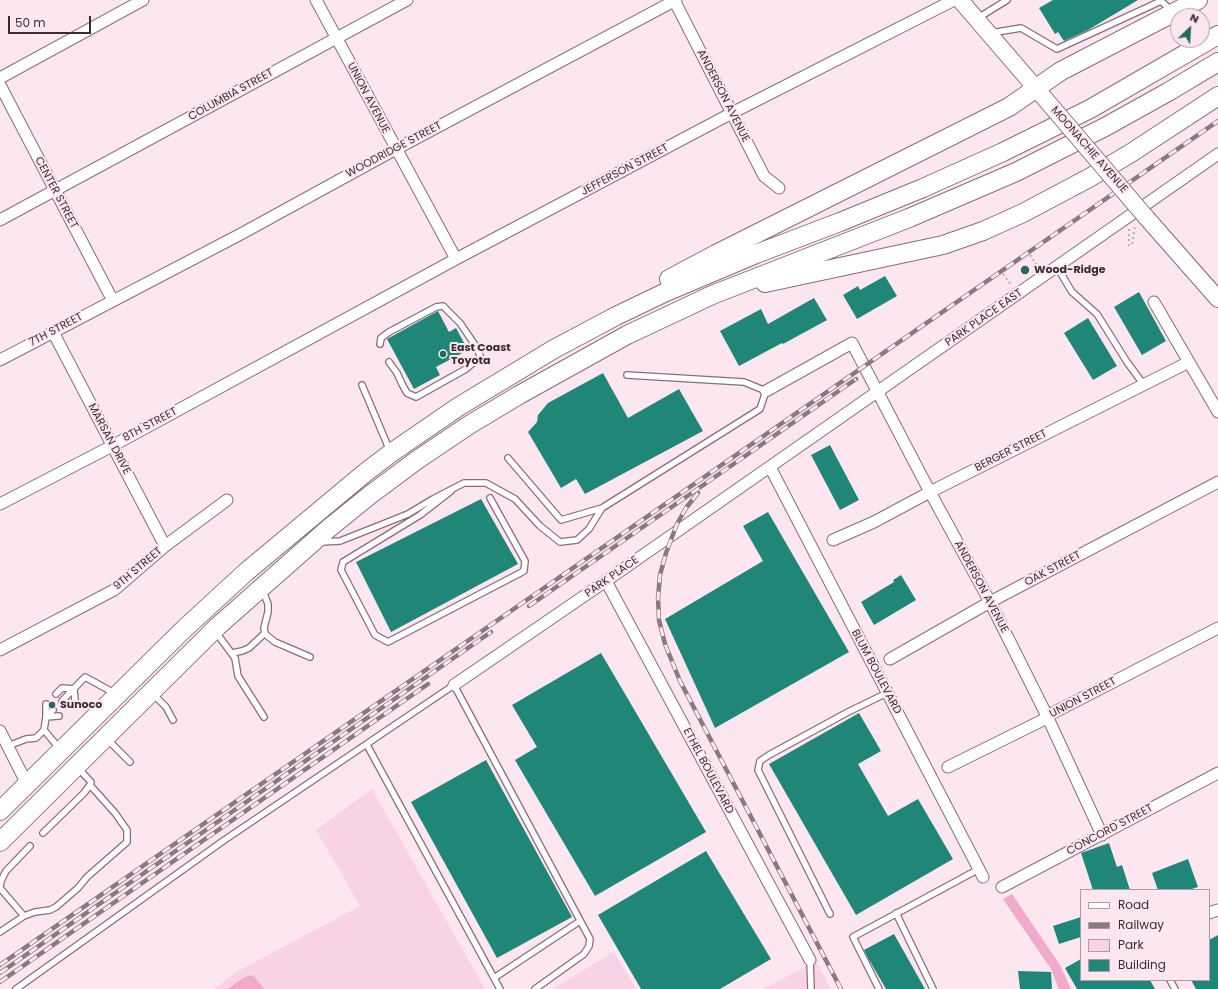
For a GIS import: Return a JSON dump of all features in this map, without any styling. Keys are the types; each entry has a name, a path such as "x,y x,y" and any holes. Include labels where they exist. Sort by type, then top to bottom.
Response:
{"highway":[{"path":"1183,8 1198,0"},
{"path":"0,811 184,629 246,572 391,453 458,407 662,283 716,254 1008,107 1061,71 1170,15"},
{"path":"554,349 666,292 756,254 923,188 1003,152 1090,109 1218,35"},
{"path":"0,842 214,630 261,587 370,495 417,460 469,425 627,334 712,295 909,218 1016,172 1105,128 1218,62"},
{"path":"712,295 961,240 1023,213 1081,183 1218,96"}],"main road":[{"name":"MOONACHIE AVENUE","path":"960,0 1105,169 1140,221 1218,299"}],"street":[{"path":"0,78 143,0"},
{"name":"UNION AVENUE","path":"316,0 456,259"},
{"name":"COLUMBIA STREET","path":"0,220 407,0"},
{"name":"ANDERSON AVENUE","path":"675,0 764,176 779,188"},
{"name":"WOODRIDGE STREET","path":"113,301 239,235 396,149 675,0"},
{"name":"JEFFERSON STREET","path":"299,344 732,113 954,0"},
{"name":"CENTER STREET","path":"0,85 113,301"},
{"name":"PARK PLACE EAST","path":"770,467 1218,154"},
{"name":"7TH STREET","path":"0,360 113,301"},
{"path":"1154,302 1218,412"},
{"name":"MARSAN DRIVE","path":"53,332 165,546"},
{"name":"ANDERSON AVENUE","path":"766,391 852,343 930,492 990,602 1048,716 1102,835"},
{"name":"8TH STREET","path":"0,504 112,446 299,344"},
{"name":"BERGER STREET","path":"833,540 874,522 930,492 1189,362"},
{"name":"PARK PLACE","path":"454,684 770,467"},
{"name":"BLUM BOULEVARD","path":"770,467 981,873"},
{"name":"OAK STREET","path":"890,659 990,602 1218,482"},
{"name":"9TH STREET","path":"0,650 114,590 165,546 227,500"},
{"name":"ETHEL BOULEVARD","path":"606,581 810,960"},
{"name":"UNION STREET","path":"948,767 1045,719 1048,716 1218,628"},
{"path":"0,732 27,784"},
{"name":"CONCORD STREET","path":"1002,887 1218,772"}],"lane":[{"path":"976,19 1007,0"},
{"path":"989,33 1021,28 1057,49 1161,1 1170,9"},
{"path":"1057,267 1072,292 1097,314 1127,362 1144,385"},
{"path":"380,344 381,338 389,332 436,307 443,306 460,323 480,355 479,358 466,369 416,397 407,393 397,373 389,362"},
{"path":"508,458 560,520 602,508 760,409 766,391 744,382 627,375"},
{"path":"362,385 391,453"},
{"path":"490,498 524,561 524,571 388,642 375,635 341,570 343,562 420,515 464,483 486,483 515,499 540,526 560,542 577,540 589,529 602,508"},
{"path":"312,543 340,541 359,534 408,514 432,499 451,491"},
{"path":"261,587 268,604 268,612 264,628 265,633 275,642 310,656"},
{"path":"214,630 235,658 238,676 264,717"},
{"path":"232,653 249,648 265,633"},
{"path":"62,701 85,677 118,695"},
{"path":"16,989 223,841 454,684 590,939 589,946 584,954 535,989"},
{"path":"56,694 62,688 74,689"},
{"path":"74,689 75,701"},
{"path":"151,692 166,707 173,720"},
{"path":"830,914 758,770 760,761 768,755 842,715 887,693"},
{"path":"8,746 26,739 36,738 44,730 46,704"},
{"path":"46,717 53,710"},
{"path":"46,717 59,716"},
{"path":"44,730 61,750"},
{"path":"106,737 130,762"},
{"path":"367,744 500,989"},
{"path":"0,932 24,916 50,910 56,907 127,842 127,830 115,813 90,785 90,782 76,767"},
{"path":"43,834 84,794 90,785"},
{"path":"24,916 0,888 1,881 6,871 30,846"},
{"path":"879,989 853,937 896,913 981,873"},
{"path":"896,913 933,989"},
{"path":"494,978 580,921"},
{"path":"810,960 811,989"}],"path":[{"path":"1129,225 1129,245 1132,245 1140,221"},
{"path":"1030,255 1040,270"},
{"path":"1003,274 1013,288"}],"green space":[{"path":"372,789 485,989 264,989 255,977 251,975 243,978 226,989 214,989 238,971 360,906 316,830"},
{"path":"614,952 636,989 552,989"},
{"path":"816,961 831,989 763,989"}],"shaded area":[{"path":"1012,894 1060,965 1071,989 1059,989 1051,969 1003,899"},
{"path":"251,975 255,977 264,989 227,989 243,978"}],"building":[{"path":"1053,0 1138,0 1088,30 1064,41 1058,32 1055,34 1039,8"},
{"path":"885,276 897,296 857,319 843,295 858,286 860,290"},
{"path":"1139,292 1166,341 1142,355 1114,307"},
{"path":"814,298 827,320 739,366 720,331 761,309 768,324"},
{"path":"438,311 449,332 456,328 468,350 436,367 440,375 414,389 387,339"},
{"path":"1088,318 1117,366 1093,380 1064,333"},
{"path":"603,373 628,418 679,389 703,431 585,494 576,479 561,488 528,432 537,422 538,415 548,403"},
{"path":"830,445 859,500 840,510 811,455"},
{"path":"481,499 518,564 391,632 356,562"},
{"path":"768,512 849,652 715,728 665,619 763,561 743,526"},
{"path":"901,575 916,600 874,625 861,602 894,582 893,580"},
{"path":"601,653 706,832 595,896 515,760 537,747 512,705"},
{"path":"859,713 881,751 858,764 888,816 918,799 953,859 856,915 769,764"},
{"path":"486,760 572,917 497,958 411,802"},
{"path":"1109,843 1117,867 1122,865 1130,889 1093,889 1081,853"},
{"path":"706,851 771,959 720,989 641,989 598,915"},
{"path":"1188,859 1198,887 1192,889 1158,889 1152,873"},
{"path":"1080,917 1080,937 1059,944 1053,926"},
{"path":"894,934 925,989 886,989 868,958 864,950"},
{"path":"1218,935 1218,989 1196,989 1192,981 1210,981 1210,939"},
{"path":"1080,960 1080,981 1151,981 1155,989 1077,989 1065,968"},
{"path":"1018,971 1051,972 1052,989 1020,989"}],"railway":[{"path":"0,965 1218,121"},
{"path":"529,606 856,379"},
{"path":"698,493 686,508 677,524 666,553 660,575 658,598 659,620 665,644 680,681 841,989"},
{"path":"0,973 491,632"},
{"path":"0,982 428,684"}],"place":[{"name":"Wood-Ridge","path":"1025,270"},
{"name":"East Coast Toyota","path":"443,354"},
{"name":"Sunoco","path":"52,705"}]}
